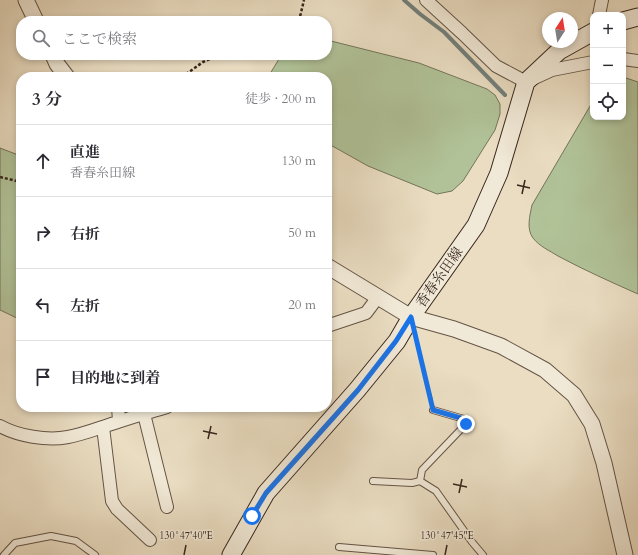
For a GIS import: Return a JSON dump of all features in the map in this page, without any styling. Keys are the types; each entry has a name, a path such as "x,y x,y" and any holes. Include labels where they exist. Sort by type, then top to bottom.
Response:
{"main road":[{"path":"626,20 638,16"},
{"name":"香春糸田線","path":"231,555 266,493 358,390 396,341 411,317 476,225 498,174 526,82 559,51 590,34"}],"street":[{"path":"26,0 34,16"},
{"path":"426,0 462,32 496,66 526,82 552,70 590,63"},
{"path":"600,12 602,0"},
{"path":"55,60 63,72"},
{"path":"626,60 638,61"},
{"path":"332,269 411,317 454,329 501,346 545,370 574,395 592,424 604,464 625,555"},
{"path":"332,324 366,313 378,297"},
{"path":"118,412 119,421"},
{"path":"0,426 12,433 37,438 67,438 151,412"},
{"path":"144,414 167,507"},
{"path":"103,427 112,502 117,509 150,540"}],"lane":[{"path":"420,481 422,470 466,424 464,419 433,410"},
{"path":"373,481 412,484 420,481"},
{"path":"420,481 436,492 480,554"},
{"path":"4,555 15,543 51,536 76,541 95,555"},
{"path":"339,547 433,555"}],"path":[{"path":"300,16 304,0"},
{"path":"189,72 208,60"},
{"path":"0,177 16,181"},
{"path":"411,317 433,410"}],"green space":[{"path":"332,41 419,63 487,89 495,95 500,104 500,114 495,130 463,181 452,191 437,194 368,166 332,146 332,72 271,72 278,60 332,60"},
{"path":"626,78 638,82 638,294 558,256 538,243 533,238 529,226 532,205 590,106 590,120 626,120"},
{"path":"0,148 16,154 16,318 0,310"}],"waterway":[{"path":"404,0 444,32 505,95"}],"route":[{"path":"252,516 266,493 358,390 396,341 411,317 433,410 464,419 466,424"}]}
